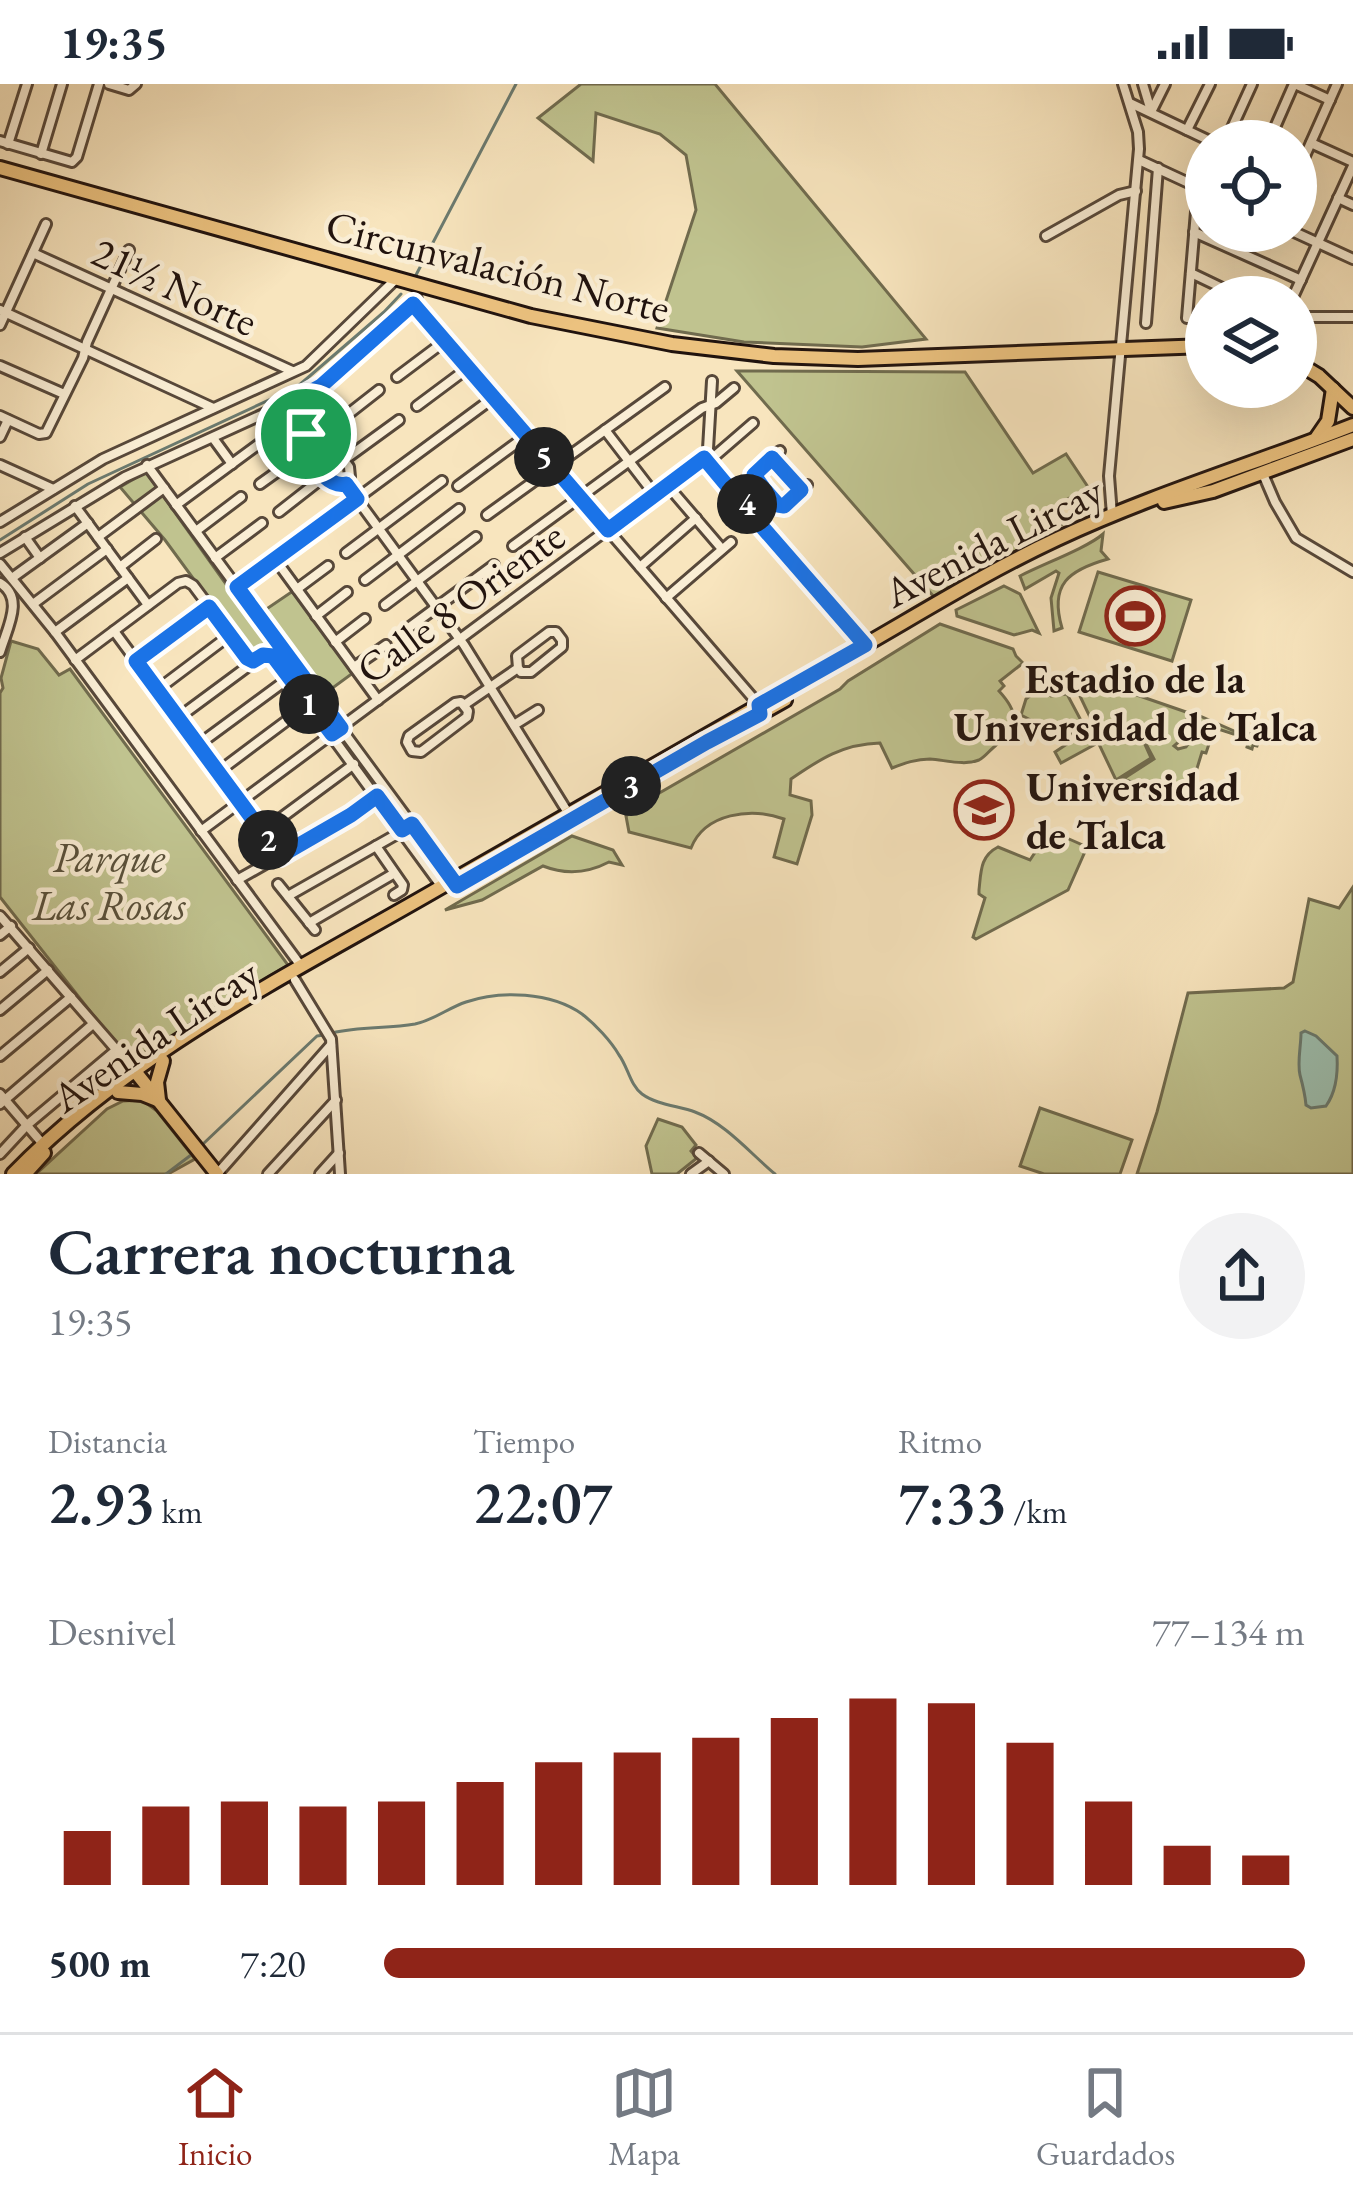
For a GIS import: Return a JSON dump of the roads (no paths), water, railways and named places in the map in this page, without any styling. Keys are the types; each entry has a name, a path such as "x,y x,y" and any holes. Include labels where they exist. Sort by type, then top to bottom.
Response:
{"main road":[{"name":"Circunvalación Norte","path":"0,168 587,329 722,351 888,359 1185,347"},
{"path":"1317,375 1353,404"},
{"path":"1333,389 1353,422"},
{"path":"1307,443 1326,426 1333,389"},
{"name":"Avenida Lircay","path":"760,710 1021,556 1112,514 1353,422"},
{"name":"Avenida Lircay","path":"13,1174 42,1143 137,1073 299,974 997,575 1068,539 1156,504 1213,491 1353,439"},
{"name":"Avenida Lircay","path":"25,1174 137,1073 299,974"},
{"path":"159,1101 157,1082 163,1060"},
{"path":"137,1073 217,1174"},
{"path":"118,1092 159,1101"}],"street":[{"path":"27,84 4,142 72,162 99,84"},
{"path":"41,154 62,84"},
{"path":"109,84 130,90 136,84"},
{"path":"1112,514 1109,476 1139,160 1138,132 1124,84"},
{"path":"1143,84 1151,112"},
{"path":"1151,112 1165,84"},
{"path":"1191,120 1210,84"},
{"path":"1236,120 1252,84"},
{"path":"1278,120 1294,84 1330,100"},
{"path":"1317,129 1337,84"},
{"path":"1130,103 1185,129"},
{"path":"1303,276 1353,164 1317,146"},
{"path":"1139,160 1185,181"},
{"path":"1146,322 1157,168"},
{"path":"1046,236 1119,195 1136,191"},
{"path":"1338,199 1353,206"},
{"path":"0,325 46,224"},
{"path":"1318,243 1353,260"},
{"path":"0,437 4,418 43,434 129,250"},
{"path":"1191,276 1193,252"},
{"path":"1239,252 1292,276"},
{"name":"21½ Norte","path":"33,254 293,371"},
{"path":"1191,273 1197,276"},
{"path":"1128,277 1150,275"},
{"path":"0,522 103,459 315,360 398,278"},
{"path":"0,553 147,465 321,386 415,302 760,710"},
{"path":"3,312 214,408"},
{"path":"1317,317 1353,317"},
{"path":"397,377 445,341"},
{"path":"0,366 65,394"},
{"path":"417,406 468,368"},
{"path":"712,381 704,458 865,645"},
{"path":"487,514 664,387"},
{"path":"513,545 734,388"},
{"path":"323,433 380,390"},
{"path":"237,587 493,398"},
{"path":"288,404 308,431 323,433 344,460 350,473 346,484"},
{"path":"176,505 296,416"},
{"path":"344,460 399,420"},
{"name":"Calle 8 Oriente","path":"201,831 704,458 716,455 753,423"},
{"path":"605,430 655,495"},
{"path":"308,431 306,451 334,485 346,484"},
{"path":"458,486 526,436"},
{"path":"213,438 232,464"},
{"path":"260,484 306,451"},
{"path":"776,454 804,488 781,506 764,489 754,475 776,454"},
{"path":"0,465 53,490"},
{"path":"147,465 387,789 451,884"},
{"path":"1263,474 1296,538 1353,572"},
{"path":"279,512 325,476"},
{"path":"346,553 442,481"},
{"path":"346,484 460,639 571,816"},
{"path":"668,486 722,549"},
{"path":"98,537 164,488"},
{"path":"744,506 764,489"},
{"path":"196,532 242,497"},
{"path":"75,506 148,605"},
{"path":"364,580 459,509"},
{"path":"640,567 696,518"},
{"path":"12,578 88,523"},
{"path":"215,558 262,523"},
{"path":"25,537 40,558"},
{"path":"385,605 476,537"},
{"path":"120,567 156,539"},
{"path":"666,598 731,542"},
{"path":"33,604 107,549"},
{"path":"274,560 378,700"},
{"path":"0,564 237,880 299,974 332,1043 340,1174"},
{"path":"403,632 494,565"},
{"path":"297,589 328,566"},
{"path":"55,632 128,578"},
{"path":"75,660 186,581 252,661"},
{"path":"0,583 14,599 0,652"},
{"path":"316,616 347,592"},
{"path":"136,661 209,607"},
{"path":"335,642 365,619"},
{"path":"114,631 280,856"},
{"path":"549,632 556,632 562,647 531,672 518,668 517,656 549,632"},
{"path":"157,690 230,635"},
{"path":"354,668 386,645"},
{"path":"178,718 252,661 273,656 428,866 451,884"},
{"path":"464,705 467,717 421,752 412,751 409,736 455,703 464,705 518,668"},
{"path":"198,745 290,678"},
{"path":"218,772 309,704"},
{"path":"514,725 538,710"},
{"path":"262,832 354,764"},
{"path":"237,880 387,789"},
{"path":"288,896 412,824"},
{"path":"376,846 404,887 394,895"},
{"path":"428,866 438,860"},
{"path":"278,884 312,926 393,874"},
{"path":"0,916 137,1073"},
{"path":"0,935 11,926"},
{"path":"0,972 29,948"},
{"path":"0,1010 48,970"},
{"path":"0,1056 70,997"},
{"path":"42,1143 1,1099 93,1024"},
{"path":"217,1174 332,1043"},
{"path":"0,1154 27,1125 116,1051"},
{"path":"268,1174 336,1100"},
{"path":"320,1174 340,1153"},
{"path":"699,1153 724,1174"},
{"path":"691,1174 709,1161"}],"waterway":[{"path":"416,275 516,84"},
{"path":"0,540 88,484 297,387 401,294"},
{"path":"332,1033 415,1024 466,1002 494,996 556,1001 582,1014 602,1033 642,1094 706,1117 775,1174"},
{"path":"203,1144 317,1036 324,1035"},
{"path":"166,1174 191,1155"}],"place":[{"name":"Estadio de la Universidad de Talca","path":"1135,616"},
{"name":"Universidad de Talca","path":"984,810"}],"park label":[{"name":"Parque Las Rosas","path":"109,881"}]}
